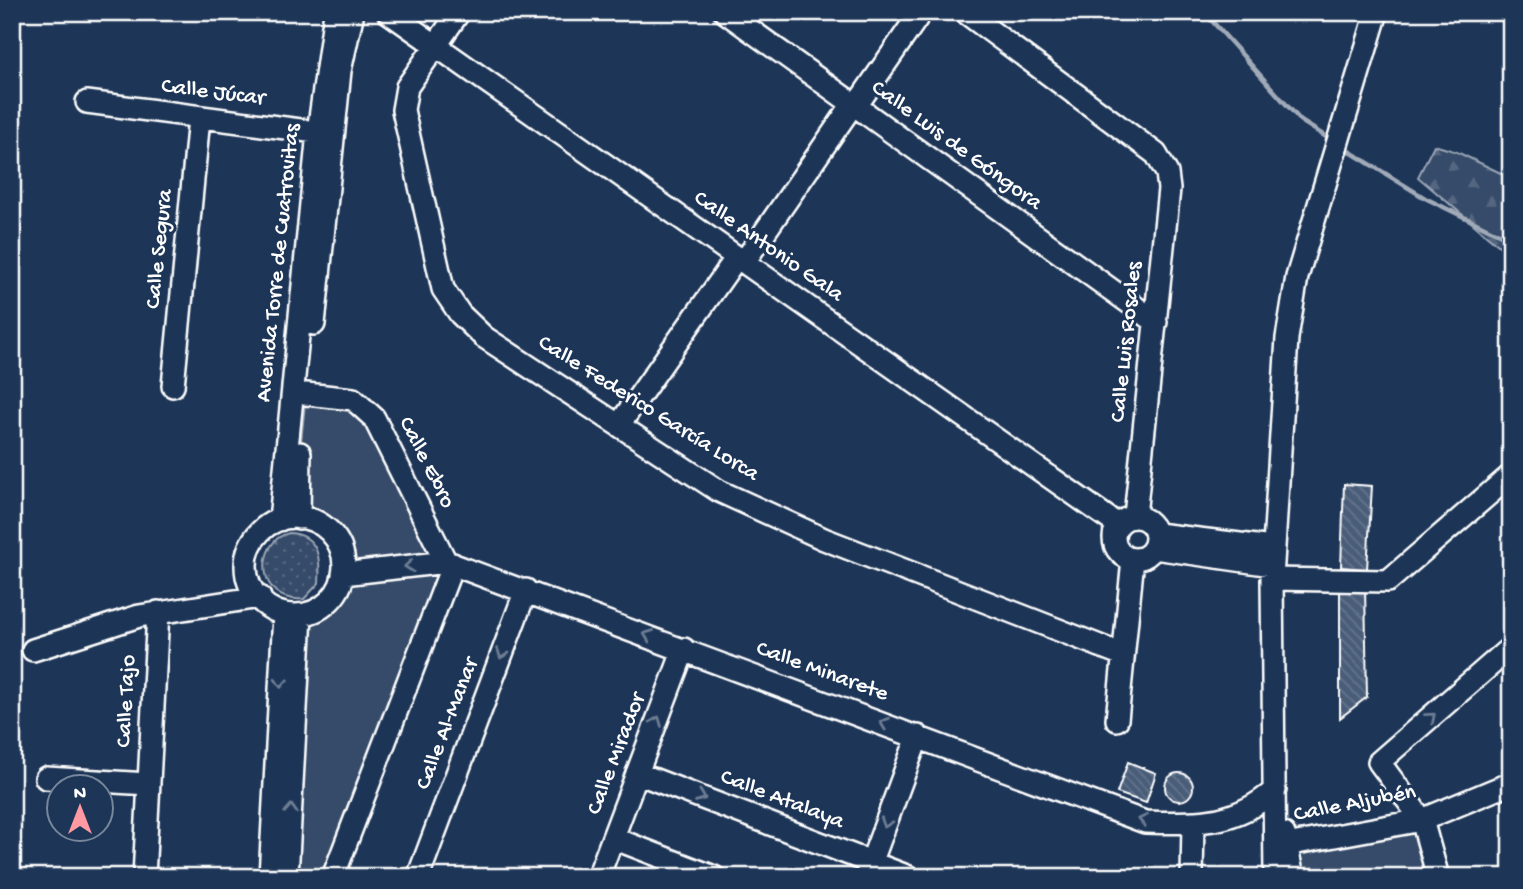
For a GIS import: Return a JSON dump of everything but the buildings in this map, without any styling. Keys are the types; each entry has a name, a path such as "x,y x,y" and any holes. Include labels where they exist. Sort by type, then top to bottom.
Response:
{"street":[{"name":"Avenida Torre de Cuatrovitas","path":"290,519 306,394 326,133 327,48 335,12"},
{"name":"Avenida Torre de Cuatrovitas","path":"290,519 326,133 353,12"},
{"name":"Calle Antonio Gala","path":"388,12 740,259 1127,520"},
{"name":"Calle Federico García Lorca","path":"459,12 407,87 403,110 443,289 460,314 484,337 719,491 824,539 1123,655"},
{"name":"Calle Luis de Góngora","path":"725,12 1156,322"},
{"path":"619,425 740,259 788,201 921,12"},
{"name":"Calle Luis Rosales","path":"965,12 1156,154 1167,173 1169,189 1156,322 1127,520"},
{"path":"1275,877 1272,564 1287,338 1297,277 1377,12"},
{"name":"Calle Júcar","path":"87,102 326,133"},
{"name":"Calle Segura","path":"173,386 199,118"},
{"name":"Calle Ebro","path":"306,394 353,399 374,418 450,563"},
{"path":"1156,541 1272,564 1388,581 1511,475"},
{"path":"290,519 312,521 334,536 341,550 344,574 334,597 324,606 293,615 269,608 250,586 246,559 258,535 290,519"},
{"path":"1127,520 1149,521 1156,541 1146,556 1133,559 1121,554 1115,543 1127,520"},
{"path":"1117,720 1133,559"},
{"path":"333,877 450,563"},
{"name":"Calle Minarete","path":"344,574 450,563 1145,822 1193,823 1244,813 1275,790"},
{"name":"Calle Al-Manar","path":"418,877 526,590"},
{"path":"33,650 158,612 260,597"},
{"name":"Calle Tajo","path":"144,877 158,612"},
{"path":"270,877 293,615"},
{"path":"288,877 293,615"},
{"path":"1437,877 1422,820 1379,762 1511,647"},
{"name":"Calle Mirador","path":"598,877 684,649"},
{"path":"868,869 918,736"},
{"name":"Calle Atalaya","path":"638,773 868,869 909,877"},
{"path":"116,782 149,784"},
{"name":"Calle Aljubén","path":"1286,845 1422,820 1511,783"},
{"path":"1275,790 1293,877"},
{"path":"1192,877 1193,823"},
{"path":"613,838 686,872 714,877"}],"green space":[{"path":"1434,145 1457,152 1511,178 1511,256 1418,177"},
{"path":"306,394 353,399 446,562 333,877 287,877 301,615 320,607 333,595 341,581 344,566 341,550 332,537 318,525 299,518 298,471"},
{"path":"289,533 307,538 316,549 318,557 319,583 304,599 288,598 276,592 265,570 270,547 278,538"},
{"path":"1422,820 1438,877 1293,877 1286,845"}],"waterway":[{"path":"1204,12 1301,121 1331,140"},
{"path":"1344,148 1425,198 1511,240"}]}
